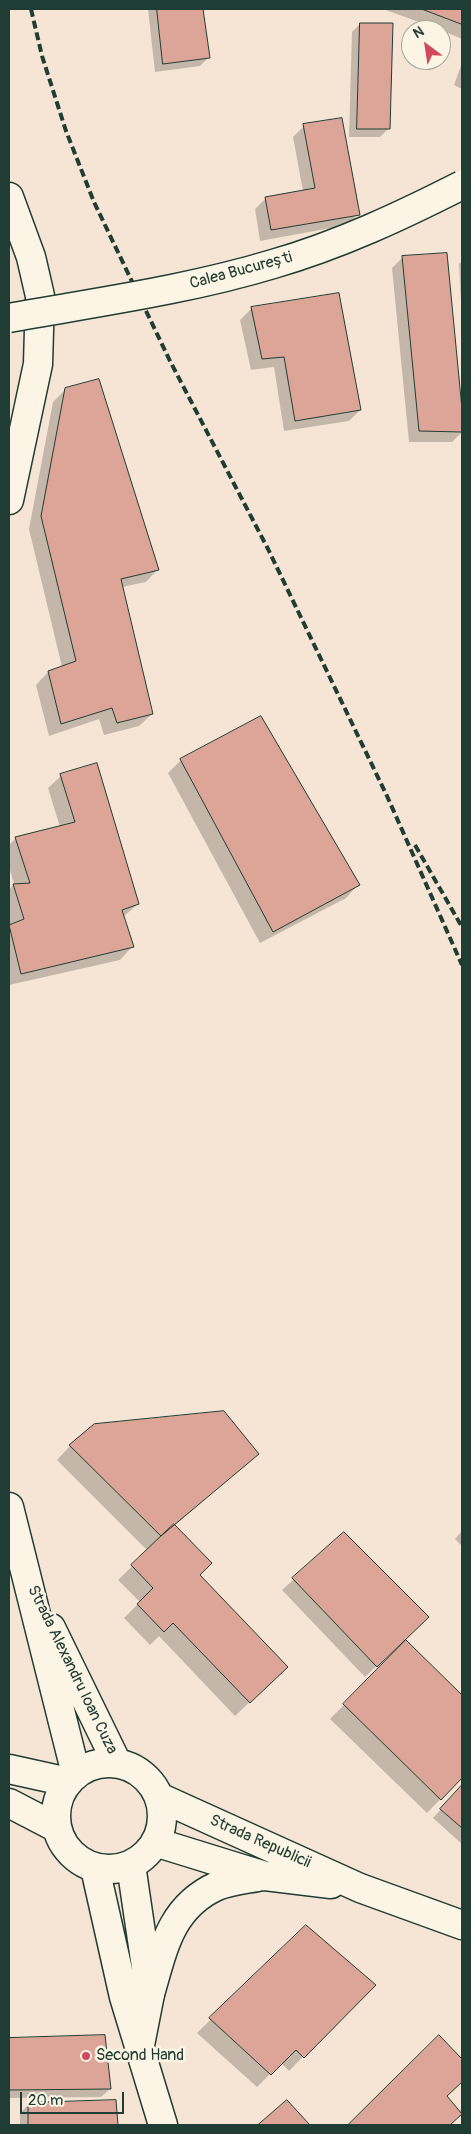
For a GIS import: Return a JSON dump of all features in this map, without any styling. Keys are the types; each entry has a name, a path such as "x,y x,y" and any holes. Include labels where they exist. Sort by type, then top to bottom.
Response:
{"main road":[{"name":"Calea București","path":"9,318 199,283 273,264 336,243 397,217 462,185"},
{"path":"9,197 31,258 40,296 38,364 9,500"},
{"name":"Strada Alexandru Ioan Cuza","path":"9,1507 72,1778"},
{"name":"Strada Alexandru Ioan Cuza","path":"26,1578 117,1763"},
{"path":"117,1763 96,1765 72,1778 59,1796 56,1812 57,1828 64,1846 78,1860 95,1868 113,1870 131,1865 145,1856 155,1842 161,1828 162,1812 159,1797"},
{"name":"Strada Republicii","path":"117,1763 135,1769 149,1781 159,1797 360,1888 462,1925"},
{"path":"9,1769 72,1778"},
{"path":"9,1803 57,1828"},
{"name":"Strada Republicii","path":"155,1842 265,1876 360,1888"},
{"path":"131,1865 150,1994"},
{"path":"95,1868 124,1997 163,2125"},
{"path":"140,2047 150,1994 168,1936 188,1905 217,1886 265,1876"}],"building":[{"path":"157,9 203,9 210,58 163,64"},
{"path":"422,9 462,9 462,24"},
{"path":"360,23 393,23 390,129 357,129"},
{"path":"342,118 360,215 271,230 265,197 315,188 303,124"},
{"path":"447,253 462,409 462,432 419,431 402,256"},
{"path":"339,293 361,410 295,421 284,357 262,359 251,307"},
{"path":"99,379 159,570 121,579 153,714 117,723 112,708 61,724 48,671 76,661 41,516 65,388"},
{"path":"261,716 360,885 273,932 180,759"},
{"path":"97,763 139,904 122,910 134,947 21,974 9,925 24,919 13,884 30,883 15,837 75,822 60,774"},
{"path":"224,1411 259,1454 161,1536 69,1445 94,1424"},
{"path":"174,1524 212,1563 200,1575 288,1667 250,1703 173,1623 164,1632 137,1604 153,1588 131,1565"},
{"path":"344,1532 429,1617 377,1667 292,1578"},
{"path":"406,1640 462,1695 462,1778 441,1800 343,1704"},
{"path":"462,1785 462,1828 440,1809"},
{"path":"306,1925 376,1985 304,2058 296,2050 271,2075 209,2018"},
{"path":"105,2035 111,2089 9,2090 9,2038"},
{"path":"439,2035 462,2059 462,2082 447,2096 462,2114 450,2125 348,2125"},
{"path":"116,2100 118,2125 28,2125 28,2103"},
{"path":"287,2100 310,2125 258,2125"}],"railway":[{"path":"31,9 42,56 66,131 94,202 170,361 268,549 387,796 462,965"},
{"path":"415,845 462,927"}],"place":[{"name":"Second Hand","path":"86,2056"}]}
